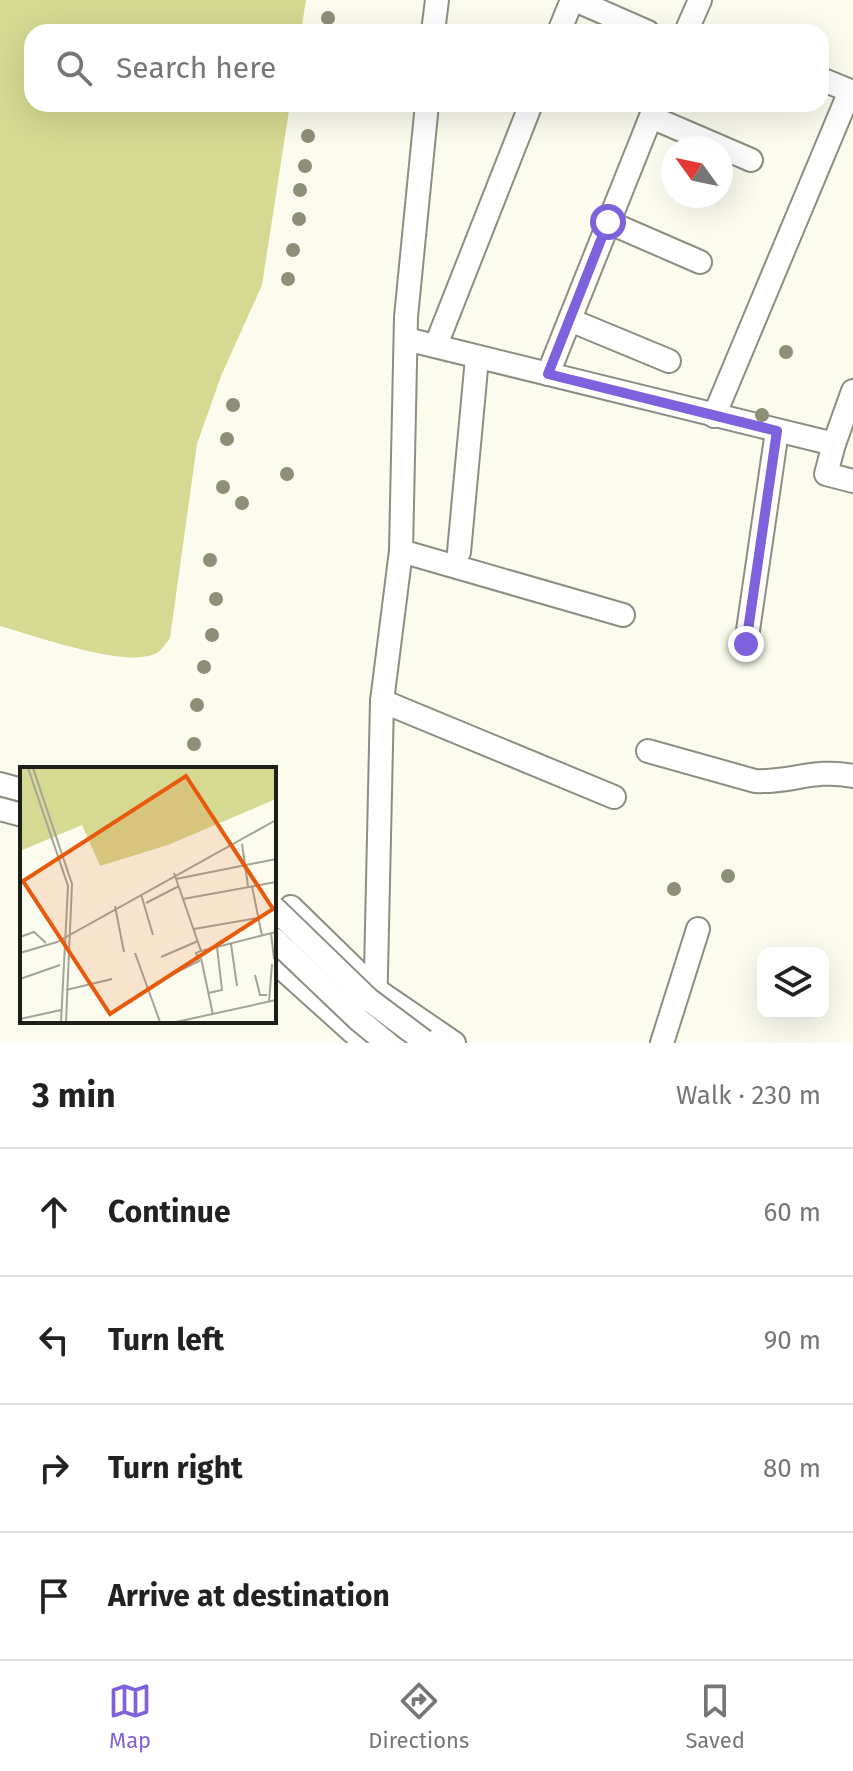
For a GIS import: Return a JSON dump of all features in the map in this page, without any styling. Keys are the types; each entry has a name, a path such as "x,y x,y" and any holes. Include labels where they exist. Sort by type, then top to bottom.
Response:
{"street":[{"path":"434,24 437,0"},
{"path":"562,24 573,0 629,24"},
{"path":"695,24 700,0"},
{"path":"714,416 852,92 829,82"},
{"path":"374,1043 382,701 401,551 406,339 426,112"},
{"path":"436,345 528,112"},
{"path":"548,374 653,112"},
{"path":"658,112 751,160"},
{"path":"608,222 700,262"},
{"path":"570,320 669,361"},
{"path":"406,339 834,444"},
{"path":"459,552 477,358"},
{"path":"853,391 826,474 853,481"},
{"path":"746,644 777,431"},
{"path":"401,551 623,615"},
{"path":"382,701 614,797"},
{"path":"648,751 755,781 770,782 822,772 853,776"},
{"path":"0,784 20,789"},
{"path":"0,809 20,814"},
{"path":"276,926 291,907 375,989 454,1043"},
{"path":"276,910 368,999 425,1042"},
{"path":"662,1043 698,929"},
{"path":"276,941 387,1043"},
{"path":"276,963 365,1043"}],"shaded area":[{"path":"0,0 306,0 302,24 24,24 24,112 289,112 262,285 221,376 197,444 170,638 160,651 152,655 120,657 0,626"}],"route":[{"path":"608,222 548,374 777,431 746,644"}]}
